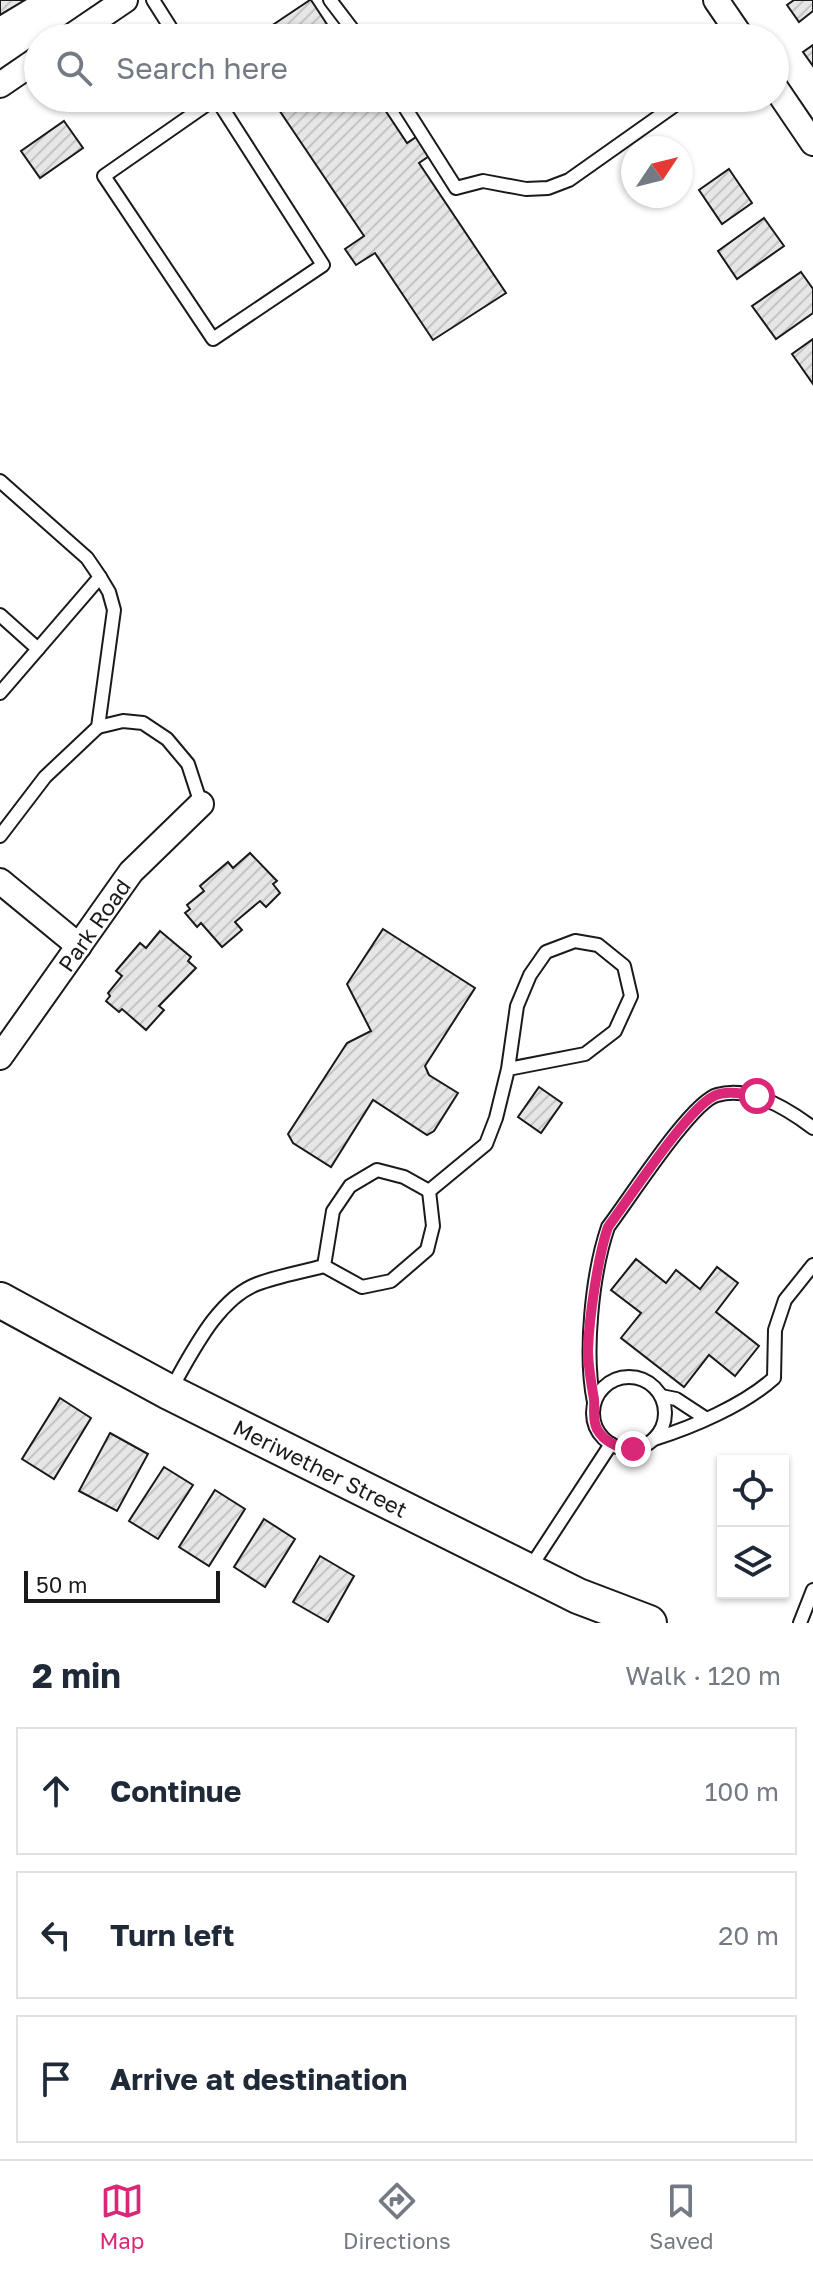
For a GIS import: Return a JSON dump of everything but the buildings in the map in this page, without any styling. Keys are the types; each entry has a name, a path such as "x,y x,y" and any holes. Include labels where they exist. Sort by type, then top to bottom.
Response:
{"street":[{"path":"90,24 125,0"},
{"path":"716,0 732,24"},
{"path":"0,85 24,69"},
{"path":"789,108 813,143"},
{"name":"Park Road","path":"0,1057 131,872 201,804"},
{"path":"0,881 79,946"},
{"name":"Meriwether Street","path":"0,1300 169,1392 578,1596 649,1623"}],"lane":[{"path":"153,0 168,24"},
{"path":"330,0 348,24"},
{"path":"196,112 104,176 213,339 323,265 225,112"},
{"path":"408,112 456,188 483,181 526,189 548,188 569,180 665,112"},
{"path":"0,481 87,558 109,592 114,610 98,727"},
{"path":"0,693 100,577"},
{"path":"0,615 38,649"},
{"path":"0,836 45,777 98,727 123,721 143,723 167,739 188,764 201,804"},
{"path":"429,1191 486,1144 508,1069 517,1006 530,975 546,952 575,941 598,945 624,966 631,996 615,1031 585,1054 508,1069"},
{"path":"813,1128 795,1114 757,1096 736,1093 715,1095 692,1113 608,1227 602,1245 588,1348 596,1427 611,1444 633,1449 757,1393 774,1378 775,1330 785,1300 813,1265"},
{"path":"324,1266 333,1211 350,1186 377,1170 404,1177 429,1191"},
{"path":"169,1392 206,1330 234,1298 255,1285 324,1266 362,1287 391,1281 427,1250 433,1226 429,1191"},
{"path":"594,1402 600,1391 620,1378 632,1377 644,1380 661,1396 676,1399 705,1418"},
{"path":"654,1439 665,1419 661,1396"},
{"path":"528,1571 611,1444"},
{"path":"800,1623 813,1590"}],"route":[{"path":"633,1449 611,1444 596,1427 593,1415 588,1348 602,1245 608,1227 692,1113 715,1095 736,1093 757,1096"}]}
